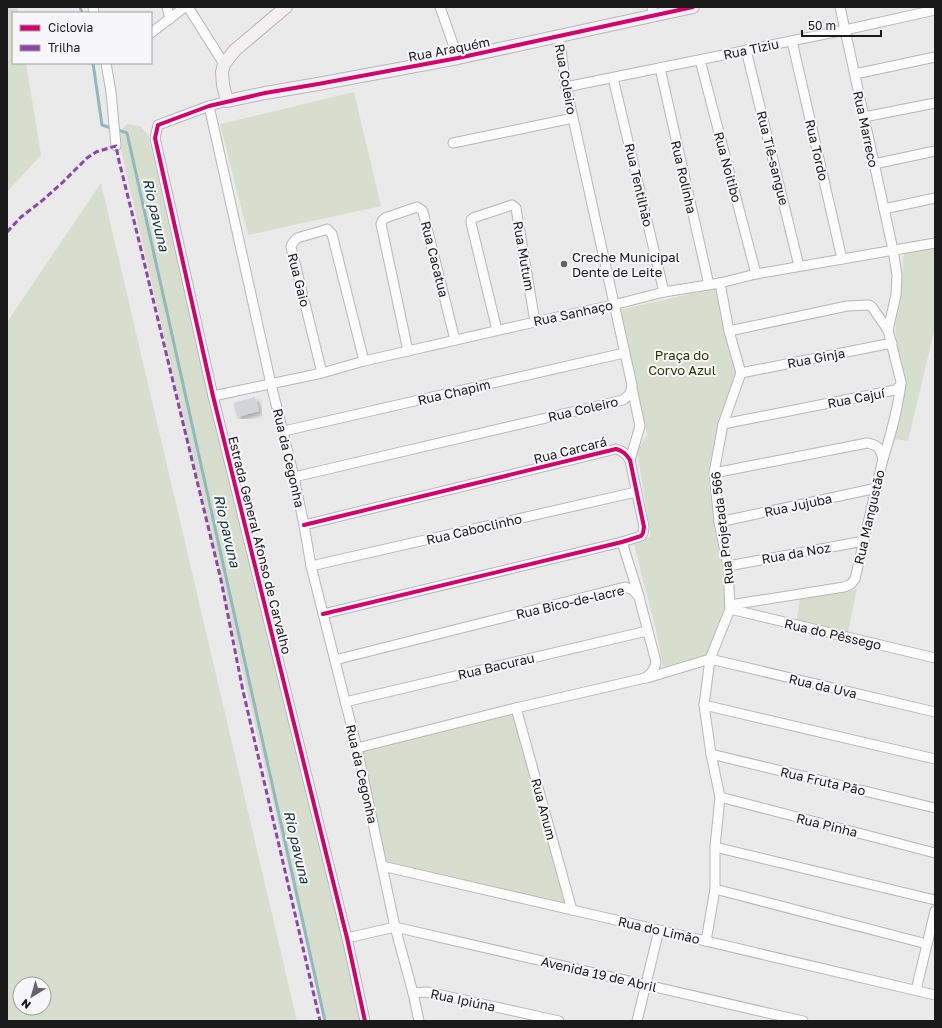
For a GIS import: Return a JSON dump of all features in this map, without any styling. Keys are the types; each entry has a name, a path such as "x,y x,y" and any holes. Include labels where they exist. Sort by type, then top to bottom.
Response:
{"street":[{"path":"167,7 170,19"},
{"path":"152,32 185,7"},
{"path":"188,7 224,64"},
{"path":"227,101 222,72 224,64 235,50 286,7"},
{"path":"440,7 458,58"},
{"name":"Rua Araquém","path":"209,106 265,93 458,58 559,36 652,11 693,7"},
{"name":"Rua Marreco","path":"840,7 893,250 897,276 896,295 888,330"},
{"name":"Rua Tiziu","path":"566,87 935,10"},
{"name":"Rua Coleiro","path":"294,478 623,400 630,394 632,385 613,305 566,87 559,36"},
{"name":"Rua Tordo","path":"792,41 842,259"},
{"name":"Rua Tiê-sangue","path":"746,50 800,266"},
{"path":"855,74 935,57"},
{"name":"Rua Noitibo","path":"700,60 756,274"},
{"path":"106,64 112,92 116,146"},
{"name":"Rua Rolinha","path":"660,68 709,285"},
{"name":"Rua Tentilhão","path":"613,78 664,292"},
{"path":"864,117 935,103"},
{"name":"Rua da Cegonha","path":"209,106 271,384 284,431 311,566 356,748 395,927 419,1021"},
{"name":"Estrada General Afonso de Carvalho","path":"209,106 158,125 155,138 213,396 347,938 365,1021"},
{"path":"453,143 573,118"},
{"path":"874,164 935,151"},
{"path":"884,210 935,198"},
{"name":"Rua Mutum","path":"497,330 471,223 473,218 512,205 516,208 535,322"},
{"name":"Rua Cacatua","path":"408,351 381,224 385,218 417,207 423,212 455,340"},
{"name":"Rua Gaio","path":"322,372 291,247 297,238 327,229 332,234 364,361"},
{"name":"Rua Sanhaço","path":"213,396 271,384 664,292 720,283 756,274 800,266 935,244"},
{"path":"720,283 729,331 741,373"},
{"name":"Rua Cajuí","path":"723,424 895,390 900,386 901,382 888,330 869,305 847,306 729,331"},
{"name":"Rua Ginja","path":"741,373 892,343"},
{"name":"Rua Chapim","path":"284,431 624,353"},
{"name":"Rua Projetada 566","path":"706,940 715,889 715,847 720,798 711,754 704,705 710,659 730,607 728,566 719,522 714,473 723,424 741,373"},
{"path":"883,459 892,432 900,395 901,382"},
{"path":"323,614 622,542 641,536 644,527 630,460 640,426 632,385"},
{"name":"Rua Mangustão","path":"714,473 867,444 873,444 878,447 883,459 855,579 851,584 844,587 730,607"},
{"name":"Rua Carcará","path":"304,525 616,449 625,452 630,460"},
{"name":"Rua Jujuba","path":"719,522 876,488"},
{"name":"Rua Caboclinho","path":"311,566 636,492"},
{"name":"Rua da Noz","path":"728,566 864,541"},
{"path":"622,542 639,597"},
{"name":"Rua Bico-de-lacre","path":"335,660 625,587 633,590 639,597 656,662 653,671 645,678"},
{"name":"Rua do Pêssego","path":"730,607 935,658"},
{"name":"Rua Bacurau","path":"345,702 647,631"},
{"path":"356,748 516,708 645,678 710,659"},
{"name":"Rua da Uva","path":"710,659 935,712"},
{"path":"704,705 935,759"},
{"name":"Rua Anum","path":"516,708 572,910"},
{"name":"Rua Fruta Pão","path":"711,754 935,808"},
{"name":"Rua Pinha","path":"720,798 935,852"},
{"path":"715,847 935,900"},
{"name":"Rua do Limão","path":"382,866 706,940 935,995"},
{"path":"715,889 927,944"},
{"path":"916,990 935,911"},
{"path":"347,938 395,927"},
{"name":"Avenida 19 de Abril","path":"395,927 803,1021"},
{"path":"637,1021 659,930"},
{"name":"Rua Ipiúna","path":"413,993 426,992 437,994 559,1021"}],"green space":[{"path":"7,7 17,7 18,12 12,12 12,64 26,64 41,155 7,192"},
{"path":"354,92 381,206 248,235 220,124"},
{"path":"127,124 140,126 148,135 209,396 342,937 360,1021 324,1021 119,141 122,129"},
{"path":"101,183 297,1021 7,1021 7,322"},
{"path":"935,247 935,327 908,441 894,439 903,386 895,343 896,321 901,293 903,258 905,252"},
{"name":"Praça do Corvo Azul","path":"716,288 735,372 731,390 716,433 708,474 713,515 720,552 726,603 725,611 707,655 663,667 656,630 633,541 651,536 637,451 647,435 619,310"},
{"path":"857,589 847,636 796,624 800,599"},
{"path":"515,711 567,906 384,865 360,748"}],"building":[{"path":"255,397 259,411 237,417 233,403"}],"waterway":[{"name":"Rio pavuna","path":"80,7 82,12"},
{"name":"Rio pavuna","path":"93,64 102,125 127,133 325,1021"}],"marked path":[{"path":"7,232 21,217 43,200 87,158 96,152 116,146 221,580 243,691 320,1021"}],"cycle path":[{"path":"365,1021 347,938 213,396 155,138 158,125 209,106 265,93 458,58 693,7"},
{"path":"304,525 616,449 624,453 630,460 644,527 641,536 622,542 323,614"}],"place":[{"name":"Creche Municipal Dente de Leite","path":"564,264"}]}
